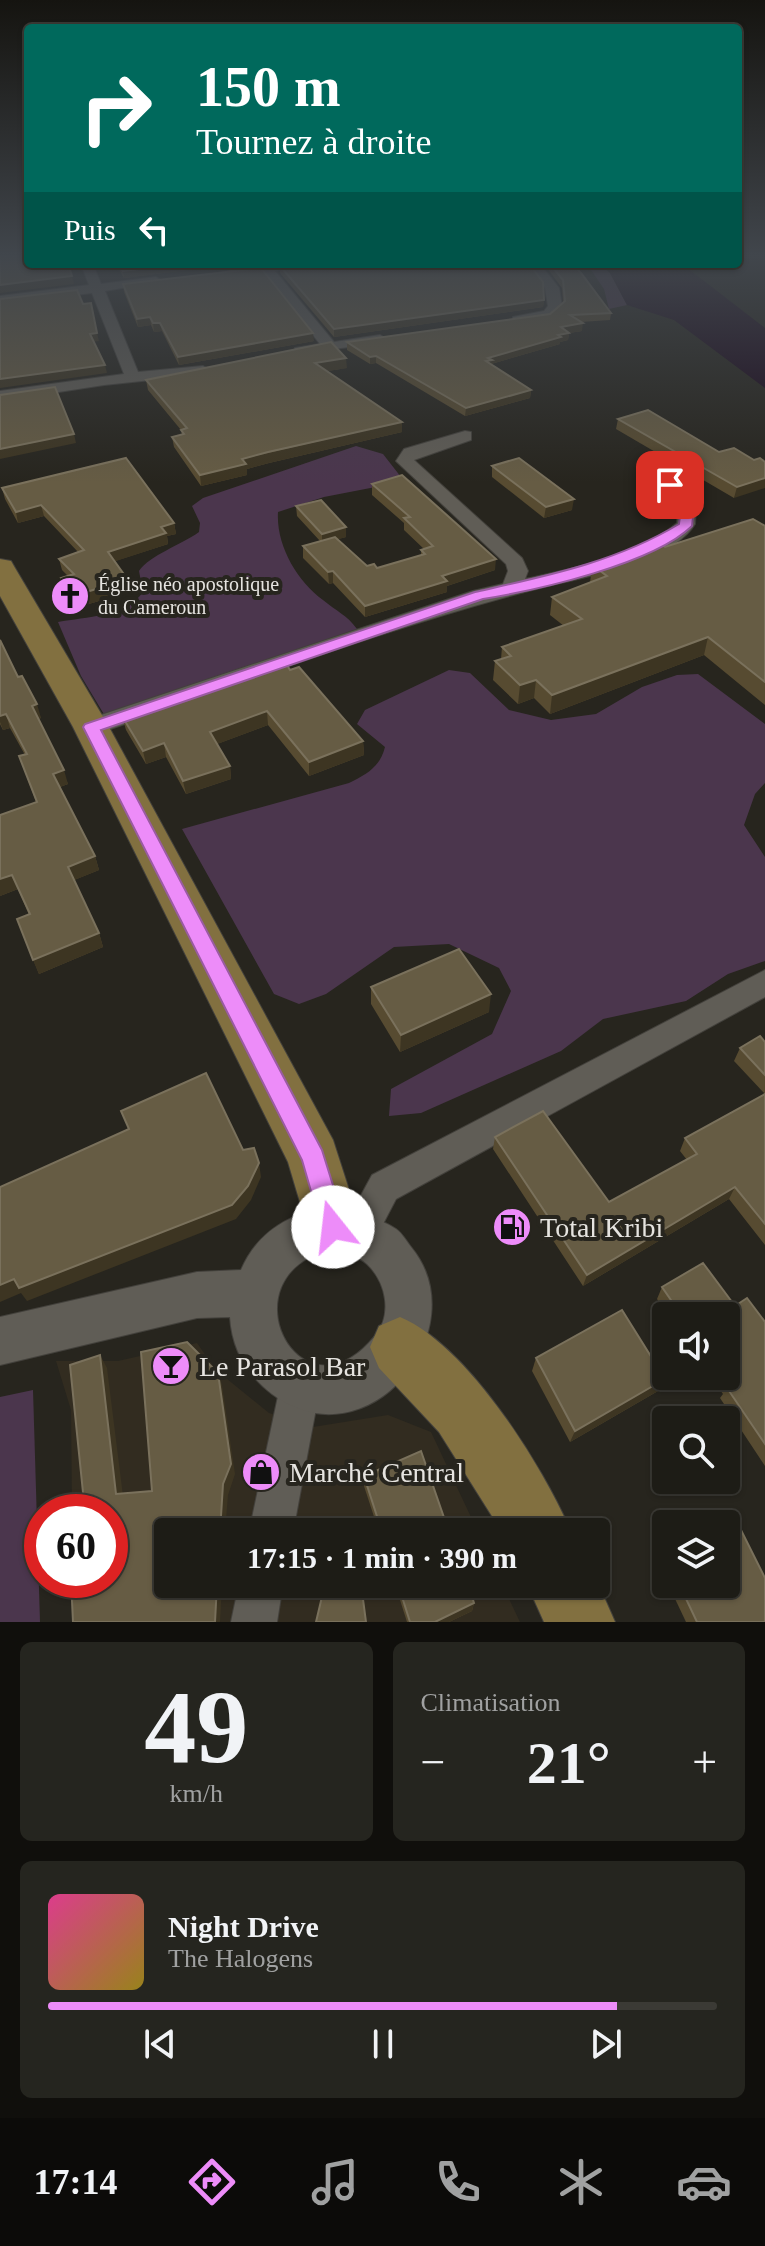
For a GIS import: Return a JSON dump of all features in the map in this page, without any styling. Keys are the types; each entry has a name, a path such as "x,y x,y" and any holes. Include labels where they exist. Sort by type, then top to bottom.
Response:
{"main road":[{"path":"0,568 91,727 314,1158 346,1229"},
{"path":"400,1347 461,1410 530,1518"},
{"path":"569,1598 580,1622"}],"street":[{"path":"114,331 133,378"},
{"path":"317,331 329,345"},
{"path":"287,354 401,336"},
{"path":"0,396 217,368"},
{"path":"465,436 410,453 405,461 515,562 518,571 511,589"},
{"path":"91,727 480,595 528,587 647,549 685,526 687,508 654,462"},
{"path":"346,1229 384,1187 765,982"},
{"path":"346,1229 381,1245 399,1265 408,1291 409,1319 400,1347 382,1371 357,1386 328,1392 300,1387 281,1375 266,1358 256,1337 252,1315 255,1293 266,1267 284,1246 307,1232 346,1229"},
{"path":"0,1341 197,1295 255,1293"},
{"path":"274,1518 300,1387"},
{"path":"254,1622 258,1598"}],"shaded area":[{"path":"688,331 765,331 765,388"},
{"path":"356,446 383,454 401,477 391,484 324,497 278,512 278,524 285,549 297,573 357,629 105,716 81,676 58,622 116,611 136,600 143,592 139,571 144,565 199,532 200,523 192,506 203,498"},
{"path":"449,670 470,673 509,710 551,720 596,714 642,687 677,675 698,674 765,724 765,783 755,794 744,825 765,857 765,961 728,974 686,1001 603,1019 561,1051 421,1113 389,1116 391,1089 492,1034 511,991 499,968 449,944 394,947 326,994 299,1004 274,994 182,829 349,783 362,776 376,765 385,747 357,724 365,710"},
{"name":"Marché Central","path":"197,1343 216,1370 269,1413 313,1427 388,1415 431,1432 471,1518 154,1518 154,1598 509,1598 520,1622 74,1622 95,1598 128,1598 128,1494 72,1494 71,1410 56,1361 118,1361"},
{"path":"33,1390 36,1494 24,1494 24,1598 39,1598 40,1622 0,1622 0,1397"}],"building":[{"path":"0,331 97,331 90,334 105,365 0,379"},
{"path":"164,331 313,333 178,357"},
{"path":"429,331 569,333 488,358 492,360 486,361 531,390 466,408 347,342"},
{"path":"331,342 346,358 315,363 402,422 268,452 242,459 246,464 200,475 172,437 184,434 181,430 187,428 146,380"},
{"path":"55,387 74,434 0,449 0,395"},
{"path":"648,410 719,452 734,448 754,460 760,458 765,462 765,478 737,487 618,419"},
{"path":"126,458 174,523 161,527 166,533 108,552 128,580 72,596 61,578 74,574 59,559 84,550 41,505 16,512 2,488"},
{"path":"519,458 574,499 546,507 492,466"},
{"path":"402,475 496,559 442,576 447,581 365,606 333,571 328,572 303,546 335,537 367,566 374,564 377,568 425,554 421,550 433,546 404,518 410,517 372,484"},
{"path":"321,500 346,527 322,534 296,506"},
{"path":"753,519 765,526 765,682 708,637 552,695 536,680 520,685 495,661 511,656 502,647 582,619 552,597 607,576 592,565 658,542 665,547"},
{"path":"0,640 18,677 22,676 37,704 32,706 64,770 53,774 95,856 68,867 99,933 33,960 17,919 30,914 12,875 0,879 0,815 37,802 19,756 27,754 6,714 0,716"},
{"path":"287,665 290,670 299,667 363,741 309,762 267,711 210,732 230,766 183,781 164,743 143,751 122,716"},
{"path":"459,949 491,994 401,1035 371,987"},
{"path":"760,1036 765,1042 765,1075 740,1048"},
{"path":"206,1073 243,1150 254,1148 259,1163 248,1186 232,1205 19,1288 14,1279 0,1285 0,1187 129,1129 121,1111"},
{"path":"765,1094 765,1224 735,1187 587,1275 495,1137 543,1111 609,1202 697,1154 685,1138"},
{"path":"703,1263 732,1302 672,1302 662,1287"},
{"path":"747,1298 765,1322 765,1444 728,1390 740,1390 740,1303"},
{"path":"622,1310 652,1358 652,1387 575,1431 536,1358"},
{"path":"187,1342 218,1373 231,1464 223,1484 221,1518 154,1518 154,1598 216,1598 215,1622 73,1622 72,1598 128,1598 128,1494 116,1494 152,1491 141,1352"},
{"path":"100,1355 116,1494 83,1494 70,1365"},
{"path":"421,1451 444,1518 378,1518 364,1476"},
{"path":"740,1528 765,1578 765,1622 697,1622 686,1598 740,1598"},
{"path":"322,1598 363,1598 366,1622 316,1622"},
{"path":"402,1598 472,1598 474,1603 435,1622 410,1622"}],"place":[{"name":"Église néo apostolique du Cameroun","path":"70,596"},
{"name":"Total Kribi","path":"512,1227"},
{"name":"Le Parasol Bar","path":"171,1366"},
{"name":"Marché Central","path":"261,1472"}],"route":[{"path":"333,1227 314,1158 91,727 356,640 480,595 528,587 647,549 685,526 687,508 670,485"}]}
